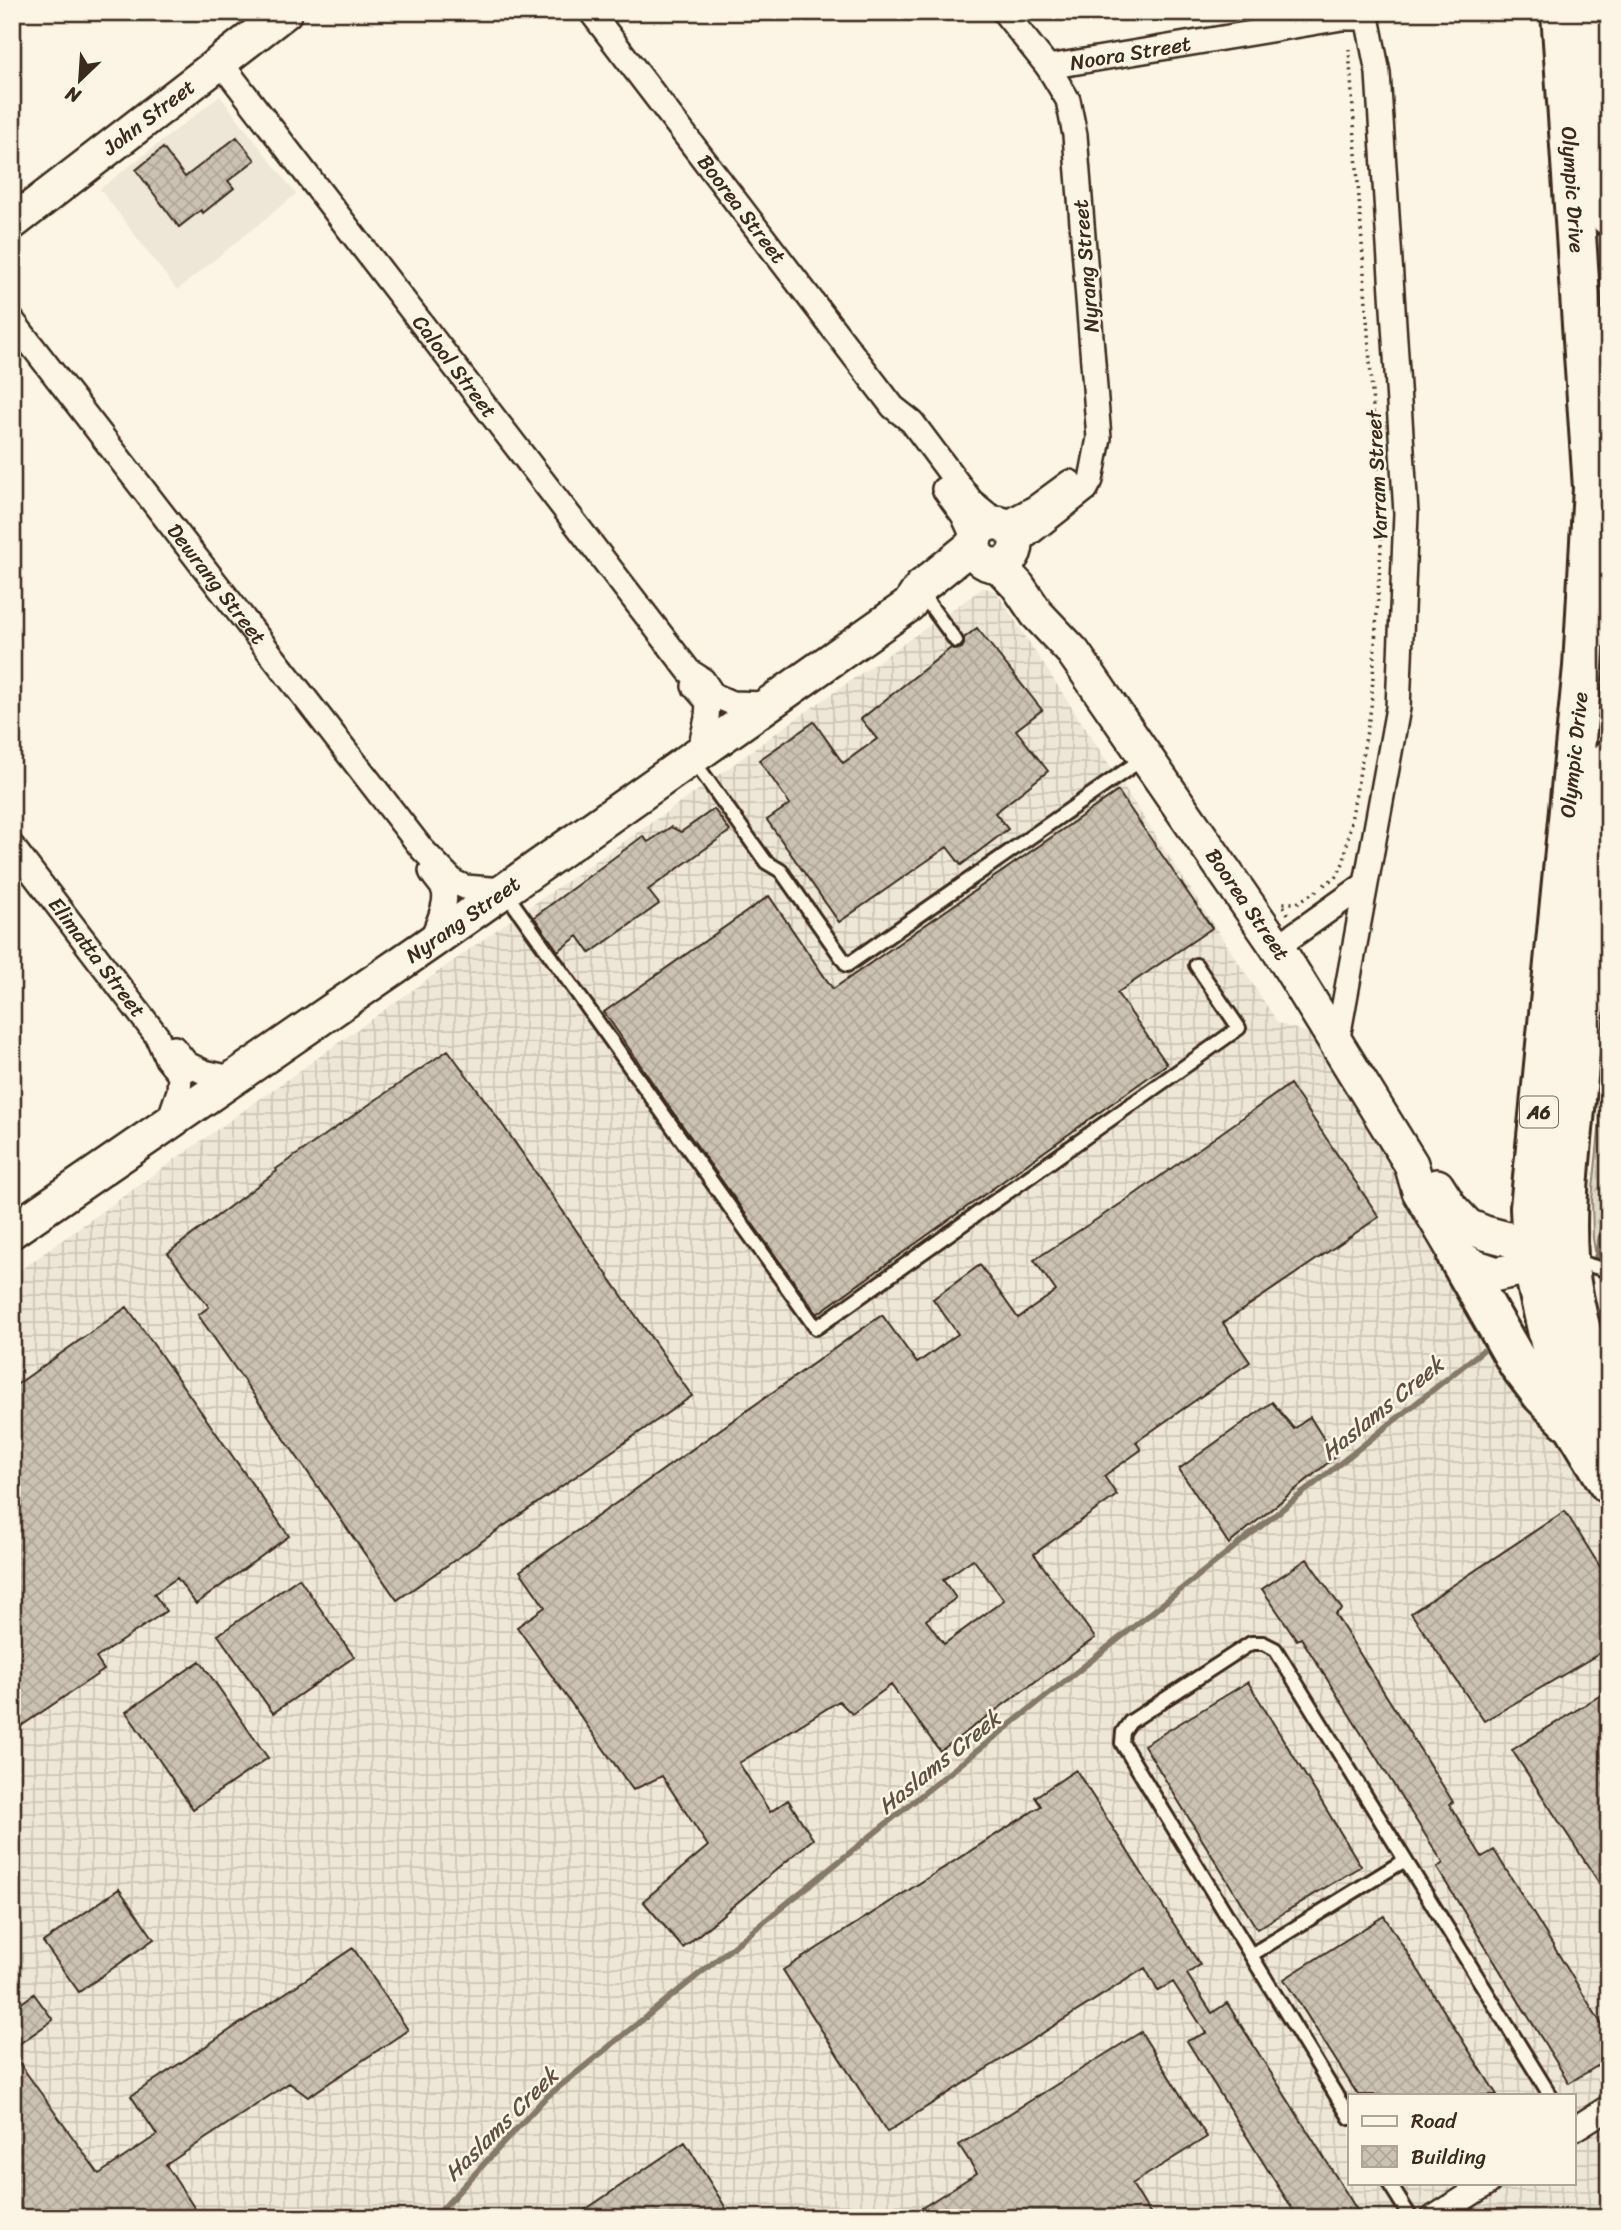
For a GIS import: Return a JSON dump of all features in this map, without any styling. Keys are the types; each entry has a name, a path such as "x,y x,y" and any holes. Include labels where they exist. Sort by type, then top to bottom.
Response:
{"highway":[{"name":"Olympic Drive","path":"1544,1257 1530,1208 1583,667 1593,488 1561,12"},
{"name":"Olympic Drive","path":"1595,12 1609,216"},
{"name":"Olympic Drive","path":"1544,1257 1567,1208 1609,760"},
{"path":"1457,1256 1519,1365 1542,1395 1591,1421"},
{"name":"A6","path":"1544,1257 1557,1374 1591,1421 1609,1484"}],"street":[{"name":"John Street","path":"12,223 285,12"},
{"name":"Boorea Street","path":"591,12 893,407 904,434 963,515 995,544 1037,614 1073,652 1146,757 1287,940 1337,1043 1411,1164 1419,1191 1457,1256"},
{"name":"Noora Street","path":"1004,12 1048,67 1366,15"},
{"name":"Yarram Street","path":"1337,1043 1398,708 1406,513 1378,73 1366,15"},
{"name":"Calool Street","path":"221,63 689,671 695,688 708,702 707,718 696,756"},
{"name":"Nyrang Street","path":"12,1231 430,943 767,704 918,603 995,544 1036,506 1075,479 1092,471 1100,438 1075,135 1068,100 1048,67"},
{"name":"Dewrang Street","path":"12,320 422,849 454,882 465,887 503,890"},
{"name":"Calool Street","path":"689,671 703,680 713,695 722,699 732,703 767,704"},
{"name":"Elimatta Street","path":"12,846 157,1036 167,1059 180,1075 179,1091 168,1123"},
{"name":"Dewrang Street","path":"422,849 433,877 444,889 444,902 430,943"},
{"path":"1287,940 1364,885"},
{"name":"Elimatta Street","path":"157,1036 175,1048 187,1064 204,1072 232,1078"},
{"name":"Boorea Street","path":"1411,1164 1435,1183 1451,1208 1468,1226 1544,1257"},
{"path":"1457,1256 1476,1267 1497,1274 1544,1257"},
{"path":"1576,2128 1609,2108"},
{"path":"1433,2218 1487,2184"}],"lane":[{"path":"918,603 956,641"},
{"path":"696,756 766,862 780,871 847,965 1146,757"},
{"path":"503,890 816,1328 1240,1028 1196,965"},
{"path":"1544,1257 1609,1271"},
{"path":"1348,2115 1122,1743 1122,1732 1130,1722 1251,1643 1263,1643 1275,1649 1549,2094"},
{"path":"1251,1955 1405,1860"},
{"path":"1390,2184 1411,2218"}],"path":[{"name":"Yarram Street","path":"1287,940 1282,903 1297,903 1318,890 1337,876 1344,861 1372,696 1383,515 1375,438 1349,49"}],"shaded area":[{"path":"220,96 296,194 177,290 100,189"},
{"path":"983,588 995,590 1278,1023 1337,1043 1609,1484 1609,2218 12,2218 12,1276 512,919"}],"green space":[{"path":"1609,1034 1609,1314 1593,1239 1592,1199"}],"building":[{"path":"237,137 255,160 228,181 234,188 203,213 201,210 179,227 136,170 163,148 185,177"},
{"path":"977,628 1042,710 1016,730 1048,771 995,813 1008,829 961,865 947,847 839,922 767,820 790,804 759,760 814,722 843,763 877,739 861,719 951,648 962,648 964,638"},
{"path":"1118,791 1212,928 1117,993 1167,1064 817,1314 604,1012 769,896 833,989"},
{"path":"714,809 730,831 648,890 659,904 590,953 578,936 558,951 534,917 643,836 648,842 671,827 681,832"},
{"path":"448,1050 692,1396 397,1600 198,1315 209,1307 168,1253 277,1171 276,1169"},
{"path":"1290,1084 1379,1217 1223,1323 1250,1362 1136,1442 1141,1450 1104,1476 1117,1495 1034,1554 1095,1638 940,1751 891,1685 852,1714 839,1701 739,1763 770,1812 788,1800 813,1839 683,1948 643,1901 708,1846 662,1776 633,1790 517,1627 545,1607 520,1571 882,1315 917,1363 958,1334 933,1299 980,1265 1018,1318 1056,1291 1034,1260 1131,1197","holes":["973,1559 1004,1600 944,1644 926,1620 956,1598 943,1580"]},
{"path":"127,1307 289,1536 196,1604 177,1578 154,1594 166,1611 96,1658 104,1670 12,1732 12,1388"},
{"path":"1272,1402 1294,1429 1310,1417 1335,1457 1229,1544 1179,1469"},
{"path":"1565,1511 1609,1581 1609,1648 1484,1721 1411,1613"},
{"path":"1307,1559 1342,1609 1335,1614 1453,1802 1449,1804 1482,1857 1494,1850 1609,2036 1609,2059 1569,2083 1437,1868 1443,1863 1301,1638 1297,1640 1262,1589"},
{"path":"299,1578 354,1657 273,1713 218,1635"},
{"path":"200,1661 268,1758 193,1809 126,1712"},
{"path":"1248,1682 1361,1866 1257,1929 1144,1745"},
{"path":"1609,1690 1609,1898 1512,1750"},
{"path":"1076,1770 1200,1965 1187,1974 1212,2013 1227,2003 1362,2218 1298,2218 1187,2041 1206,2033 1173,1982 1158,1991 1145,1968 887,2132 783,1970 1041,1806 1035,1797"},
{"path":"119,1889 154,1939 79,1992 43,1942"},
{"path":"1384,1916 1496,2094 1357,2094 1284,1979"},
{"path":"353,1948 408,2030 308,2097 289,2083 166,2165 201,2218 12,2218 12,2053 99,2174 157,2135 131,2096"},
{"path":"34,1994 53,2020 12,2049 12,2010"},
{"path":"1141,2032 1207,2137 1132,2184 1153,2218 906,2218 977,2173 959,2145"},
{"path":"685,2142 732,2218 573,2218"}],"waterway":[{"path":"1595,1263 1609,1194"},
{"name":"Haslams Creek","path":"434,2218 544,2099 934,1785 1482,1351"}]}
